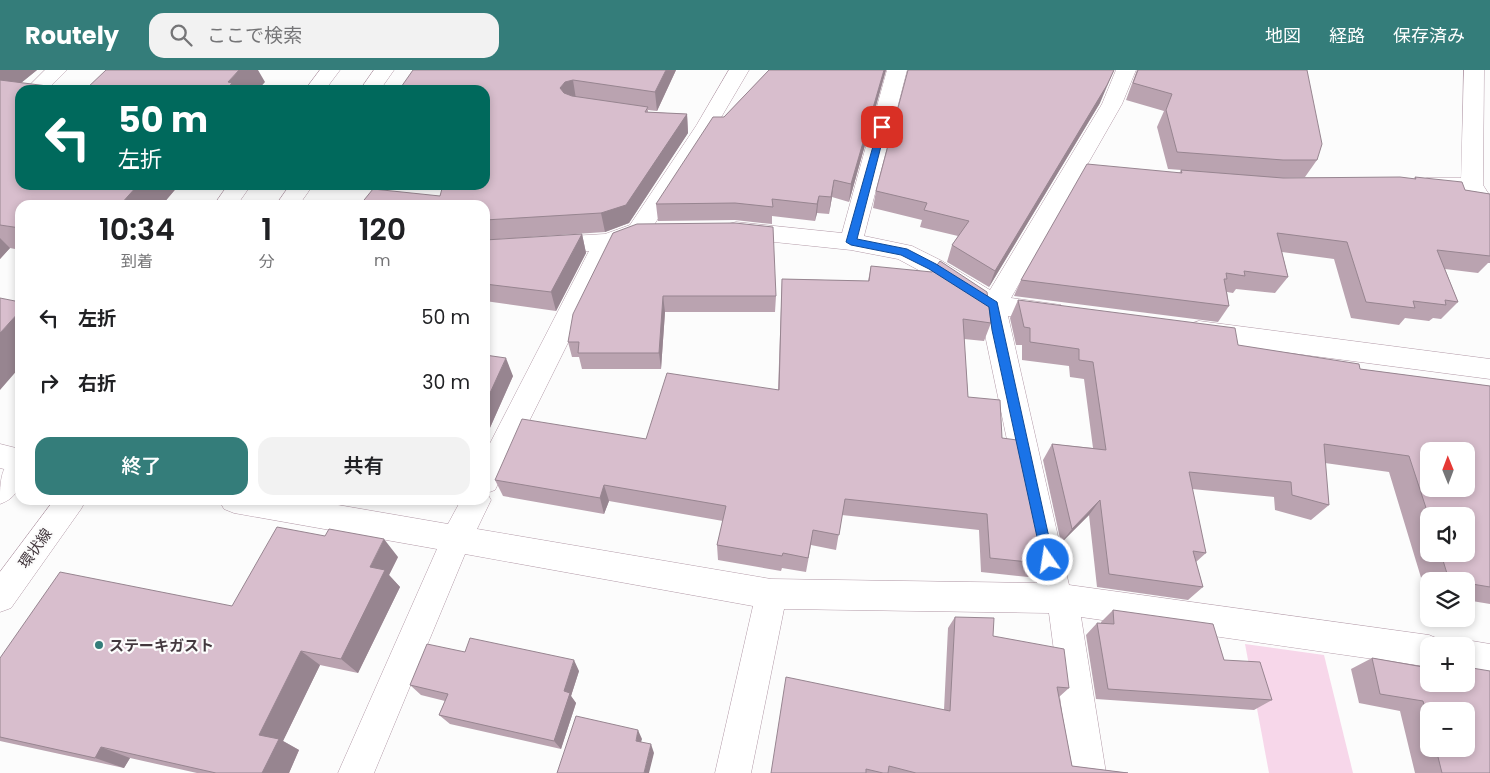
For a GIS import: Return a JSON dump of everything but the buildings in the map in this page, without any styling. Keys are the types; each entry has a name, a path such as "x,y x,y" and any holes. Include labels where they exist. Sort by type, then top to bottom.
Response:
{"street":[{"path":"40,85 57,70"},
{"path":"319,85 330,70"},
{"path":"374,85 384,70"},
{"path":"638,231 697,125 738,70"},
{"path":"851,242 897,70"},
{"path":"1088,773 1060,599 997,330 994,305 1112,104 1126,70"},
{"path":"1474,70 1472,185 1490,215"},
{"path":"1071,171 1100,173"},
{"path":"1402,186 1472,185"},
{"path":"490,249 606,242 638,231 667,230"},
{"path":"716,230 735,230 851,242 904,252 933,267 994,305 1072,315"},
{"path":"490,471 606,242"},
{"path":"1179,329 1490,368"},
{"path":"0,456 15,460"},
{"path":"0,491 15,472"},
{"name":"環状線","path":"0,597 67,505"},
{"path":"262,505 771,594 1060,599 1420,650"},
{"path":"356,773 456,539 473,505"},
{"path":"733,773 771,594"},
{"path":"1475,658 1490,660"}],"shaded area":[{"path":"1245,644 1324,655 1353,773 1269,773"}],"place":[{"name":"ステーキガスト","path":"99,645"}],"route":[{"path":"882,127 851,242 904,252 933,267 994,305 997,330 1048,560"}]}
